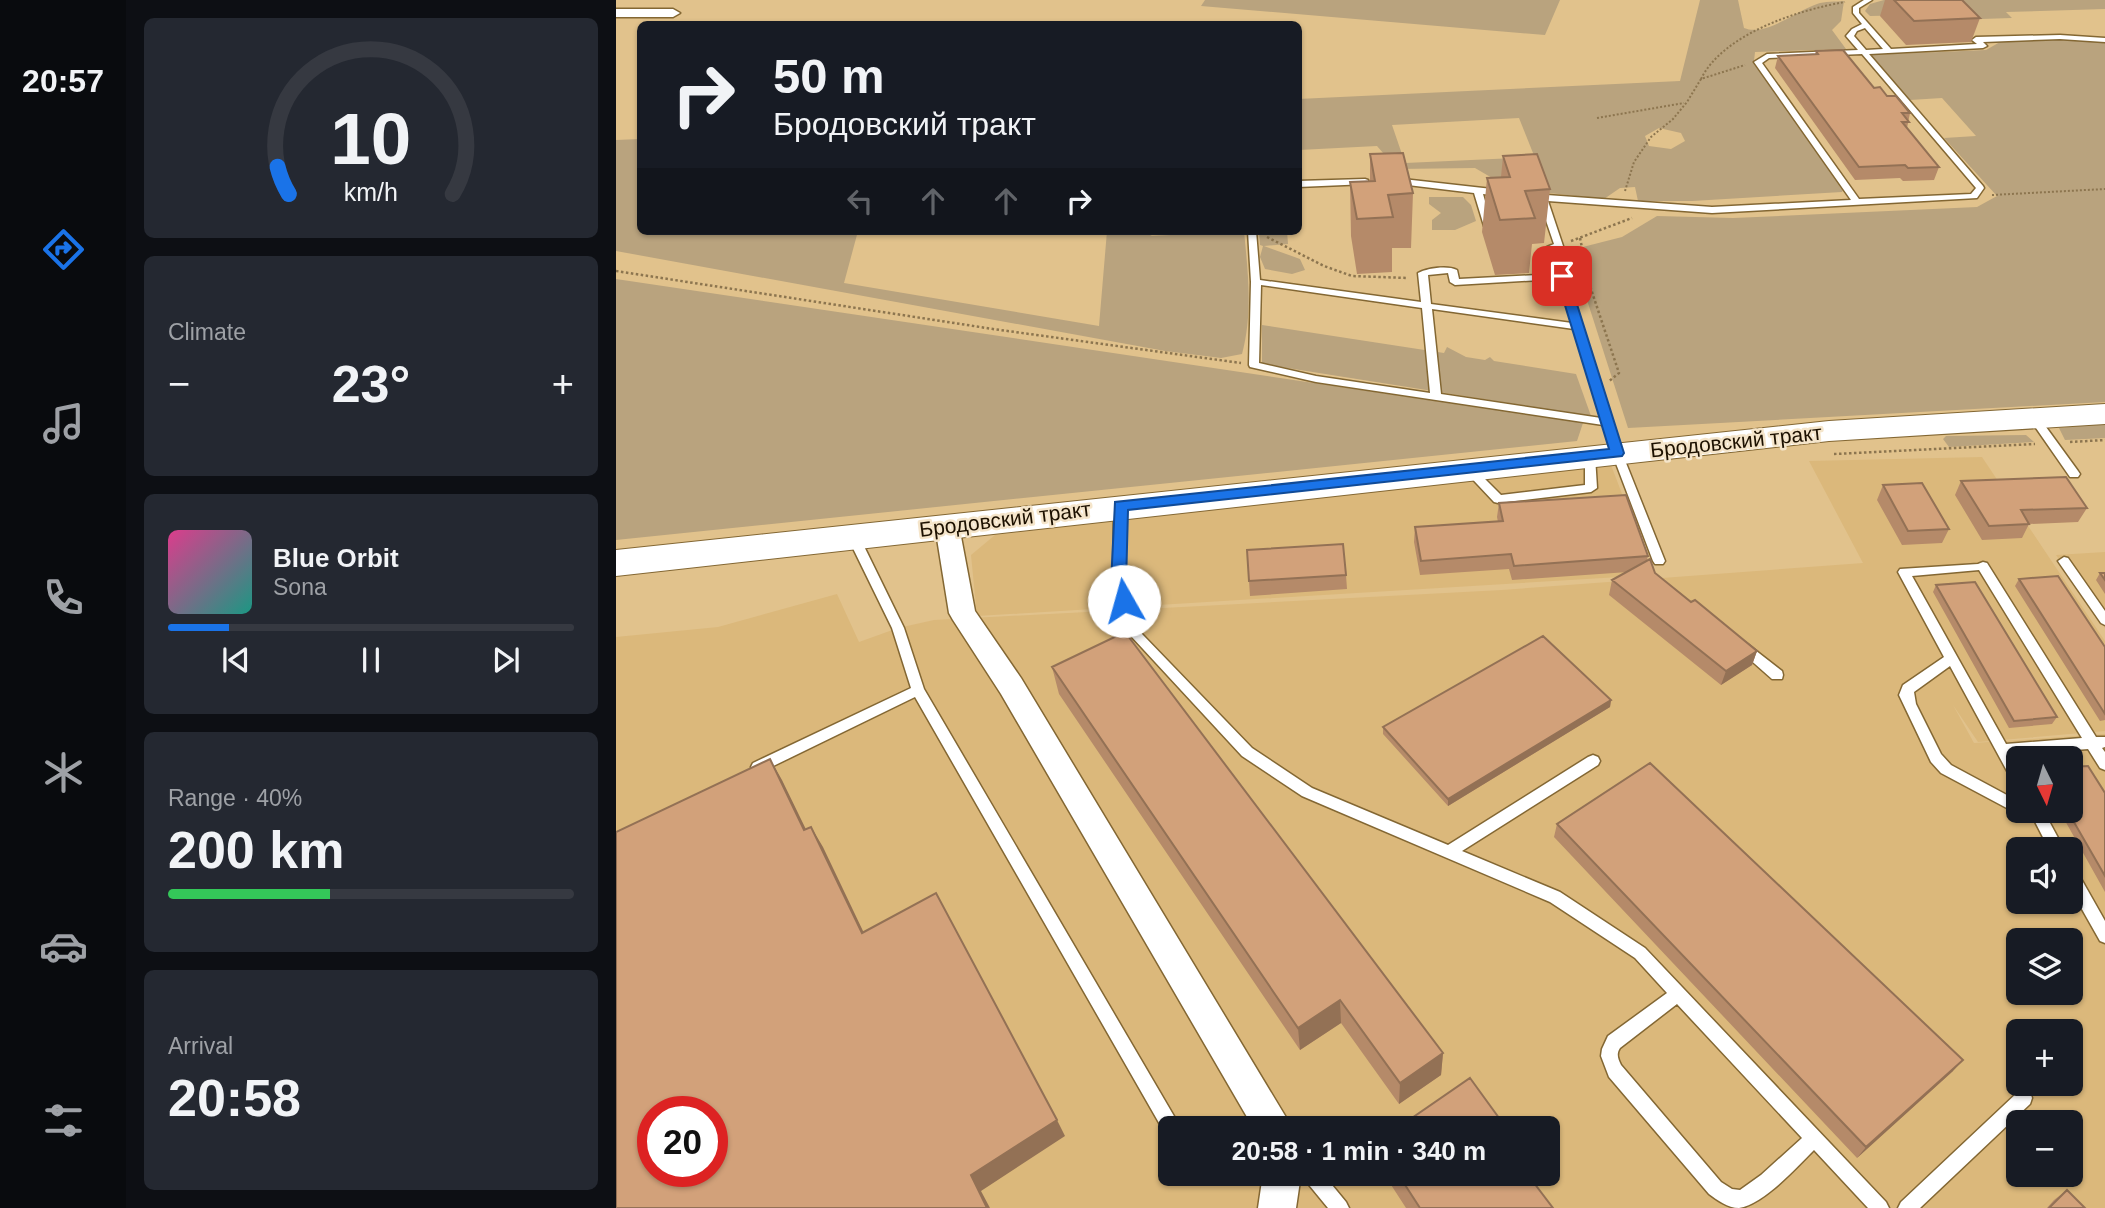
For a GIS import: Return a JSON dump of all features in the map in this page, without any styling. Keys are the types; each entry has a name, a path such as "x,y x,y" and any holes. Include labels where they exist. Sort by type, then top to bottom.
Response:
{"street":[{"path":"616,13 673,13"},
{"name":"Бродовский тракт","path":"616,563 1467,468 1605,443 1829,431 2043,430 2105,414"},
{"path":"947,526 962,613 1012,686 1267,1116"},
{"path":"1278,1208 1281,1186"}],"lane":[{"path":"1869,0 1856,8 1856,13 1889,51"},
{"path":"1387,181 1543,198 1712,210 1974,196 1980,188 1850,36 1854,30 1866,25"},
{"path":"2050,27 2060,37"},
{"path":"1857,202 1758,62 1760,59 1766,56 1983,46 1973,37 2105,40"},
{"path":"1302,184 1374,181"},
{"path":"1348,183 1350,195"},
{"path":"1537,185 1559,246 1550,247 1562,276 1598,390 1605,443 1659,561"},
{"path":"1478,190 1488,226"},
{"path":"1252,235 1256,282 1254,365 1316,379 1436,397 1605,443"},
{"path":"1436,397 1423,272 1452,270 1455,282 1562,276"},
{"path":"1256,282 1578,327"},
{"path":"2043,430 2074,474"},
{"path":"1120,506 1119,584 1137,636 1247,752 1297,785 1555,897 1640,953 1880,1208"},
{"path":"853,536 898,628 918,690 1164,1116"},
{"path":"2064,561 2105,620"},
{"path":"2006,756 1904,572 1979,567 2099,743 2105,764"},
{"path":"1728,634 1777,675"},
{"path":"1952,658 1908,689 1906,695 1909,704 1937,758 1947,769 2006,801"},
{"path":"742,774 918,690"},
{"path":"2003,751 2099,743"},
{"path":"1449,852 1592,761"},
{"path":"2083,896 2105,936"},
{"path":"1678,994 1614,1042 1608,1051 1609,1060 1615,1071 1715,1188 1727,1198 1740,1199 1753,1192 1814,1139"},
{"path":"1907,1208 2024,1098"},
{"path":"1321,1186 1340,1208"}],"path":[{"path":"1621,203 1634,162 1651,137 1673,119 1701,79 1705,68 1731,43 1819,6 1847,1"},
{"path":"1701,79 1720,75 1760,59"},
{"path":"1597,118 1686,102"},
{"path":"1559,246 1615,223 1668,208"},
{"path":"1266,237 1324,266 1352,276 1424,278"},
{"path":"1580,238 1590,286 1619,373 1598,390"},
{"path":"616,271 993,330 1254,365"},
{"path":"1834,454 2043,430 2105,440"}],"shaded area":[{"path":"1205,0 1560,0 1545,35 1201,6"},
{"path":"1700,0 1738,0 1744,28 1753,30 1781,22 1817,4 1844,1 1841,21 1832,30 1846,49 1755,52 1754,61 1844,188 1842,192 1692,201 1638,201 1635,187 1620,188 1604,199 1549,193 1519,118 1392,125 1405,163 1515,158 1499,182 1475,168 1397,169 1377,146 1302,150 1302,99 1680,81","holes":["1659,128 1681,133 1685,141 1671,149 1649,146 1645,136"]},
{"path":"1884,0 2105,0 2105,9 2006,12 2012,18 1950,20 1913,15 1870,16 1865,11 1870,4"},
{"path":"2062,38 2105,41 2105,402 1628,428 1571,250 1622,237 1657,216 1733,218 1977,207 1997,196 1944,138 1976,136 1942,98 1910,100 1870,55 1986,50 2000,42"},
{"path":"637,139 637,235 857,235 844,283 1099,326 1107,235 1244,235 1249,308 1242,354 1221,358 1165,351 616,251 616,140"},
{"path":"1429,197 1463,197 1471,205 1476,221 1455,230 1432,230 1432,220 1441,213 1429,204"},
{"path":"1259,235 1287,235 1288,244 1264,246 1300,259 1305,270 1292,274 1265,269 1260,257 1263,246 1260,245"},
{"path":"616,279 1583,423 1577,441 616,540"},
{"path":"1262,325 1444,353 1447,347 1466,357 1485,360 1490,357 1494,361 1576,374 1591,416 1262,364"},
{"path":"2105,423 2105,438 2065,440 2059,428"},
{"path":"2026,435 2034,442 1949,447 1943,439 1946,436"},
{"path":"1982,457 2105,641 2105,731 1978,742 1953,705 1974,743 2105,734 2105,1208 616,1208 616,637 718,627 837,594 859,642 898,628 934,620 1502,590 1863,563 1809,461"},
{"path":"1611,465 1653,575 977,616 971,555 995,535"},
{"path":"2105,552 2105,628 2056,555"}],"building":[{"path":"1894,0 1962,0 1980,18 1914,21"},
{"path":"1843,50 1874,88 1880,87 1887,96 1896,96 1910,113 1902,113 1909,122 1902,122 1939,167 1859,167 1778,56"},
{"path":"1403,153 1413,193 1388,195 1393,217 1357,219 1350,182 1375,181 1370,154"},
{"path":"1537,154 1550,189 1525,191 1535,218 1500,220 1487,178 1510,177 1503,156"},
{"path":"2066,477 2087,508 2021,510 2029,524 1989,526 1961,481"},
{"path":"1922,483 1949,529 1908,531 1883,485"},
{"path":"1626,495 1648,556 1514,566 1511,554 1421,561 1415,527 1503,521 1499,503"},
{"path":"1343,544 1346,575 1249,581 1247,550"},
{"path":"1650,559 1655,573 1691,602 1695,600 1757,651 1726,671 1612,580"},
{"path":"2058,576 2105,647 2105,714 2019,579"},
{"path":"1975,582 2057,717 2014,721 1936,585"},
{"path":"1125,632 1443,1053 1400,1083 1340,1000 1298,1028 1052,667"},
{"path":"1543,636 1611,700 1448,799 1383,727"},
{"path":"770,759 804,830 811,827 862,933 936,893 1057,1120 971,1175 987,1208 616,1208 616,832"},
{"path":"1650,763 1963,1060 1866,1147 1557,824"},
{"path":"2083,766 2088,766 2105,793 2105,876 2074,823 2083,823"},
{"path":"1470,1078 1498,1116 1415,1116"},
{"path":"1406,1186 1536,1186 1553,1208 1420,1208"},
{"path":"2067,1190 2085,1208 2049,1208"}],"route":[{"path":"1124,601 1119,584 1120,506 1617,453 1562,276"}]}
